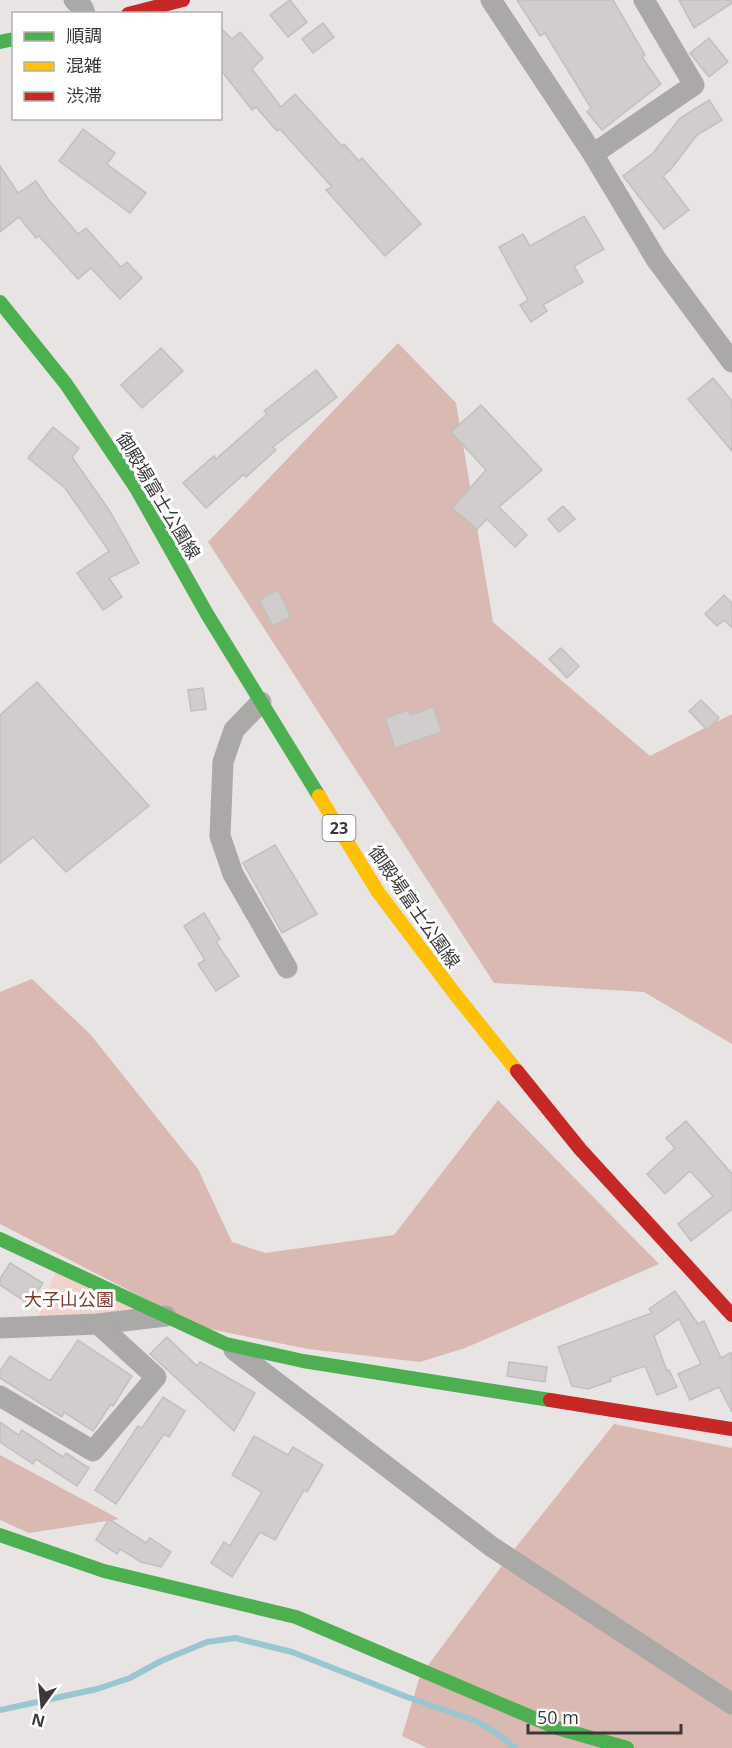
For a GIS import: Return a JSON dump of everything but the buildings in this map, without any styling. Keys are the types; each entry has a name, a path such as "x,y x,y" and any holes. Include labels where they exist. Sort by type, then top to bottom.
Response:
{"street":[{"path":"136,12 183,0"},
{"path":"491,0 593,154 656,259 732,362"},
{"path":"593,154 694,86 644,0"},
{"name":"御殿場富士公園線","path":"0,302 66,384 136,488 207,614 378,892 448,985 580,1149 732,1315"},
{"path":"261,702 234,730 223,762 220,836 233,874 287,968"},
{"path":"0,1239 226,1344 492,1547 732,1704"},
{"path":"0,1328 98,1324 166,1316"},
{"path":"0,1396 93,1451 156,1377 98,1324"},
{"path":"226,1344 303,1361 732,1429"},
{"path":"0,1535 104,1571 296,1617 557,1728 627,1748"}],"green space":[{"name":"大子山公園","path":"56,1271 152,1314 36,1321"}],"shaded area":[{"path":"398,343 456,403 493,622 650,756 732,714 732,1044 644,992 494,983 208,542"},
{"path":"32,979 90,1034 198,1169 232,1242 265,1253 394,1235 498,1100 659,1264 465,1348 420,1362 308,1349 200,1327 0,1224 0,992"},
{"path":"614,1424 732,1448 732,1748 427,1748 402,1736 420,1676 516,1547"},
{"path":"0,1455 119,1519 29,1533 0,1520"}],"waterway":[{"path":"0,1710 97,1689 130,1678 161,1661 207,1642 235,1638 292,1652 476,1721 515,1748"}],"traffic: fast":[{"path":"0,42 12,39"},
{"path":"0,302 66,384 136,488 207,614 319,796"},
{"path":"0,1239 226,1344 303,1361 550,1400"},
{"path":"0,1535 104,1571 296,1617 557,1728 627,1748"}],"traffic: slow":[{"path":"319,796 378,892 517,1071"}],"traffic: jam":[{"path":"136,12 183,0"},
{"path":"517,1071 580,1149 732,1315"},
{"path":"550,1400 732,1429"}]}
